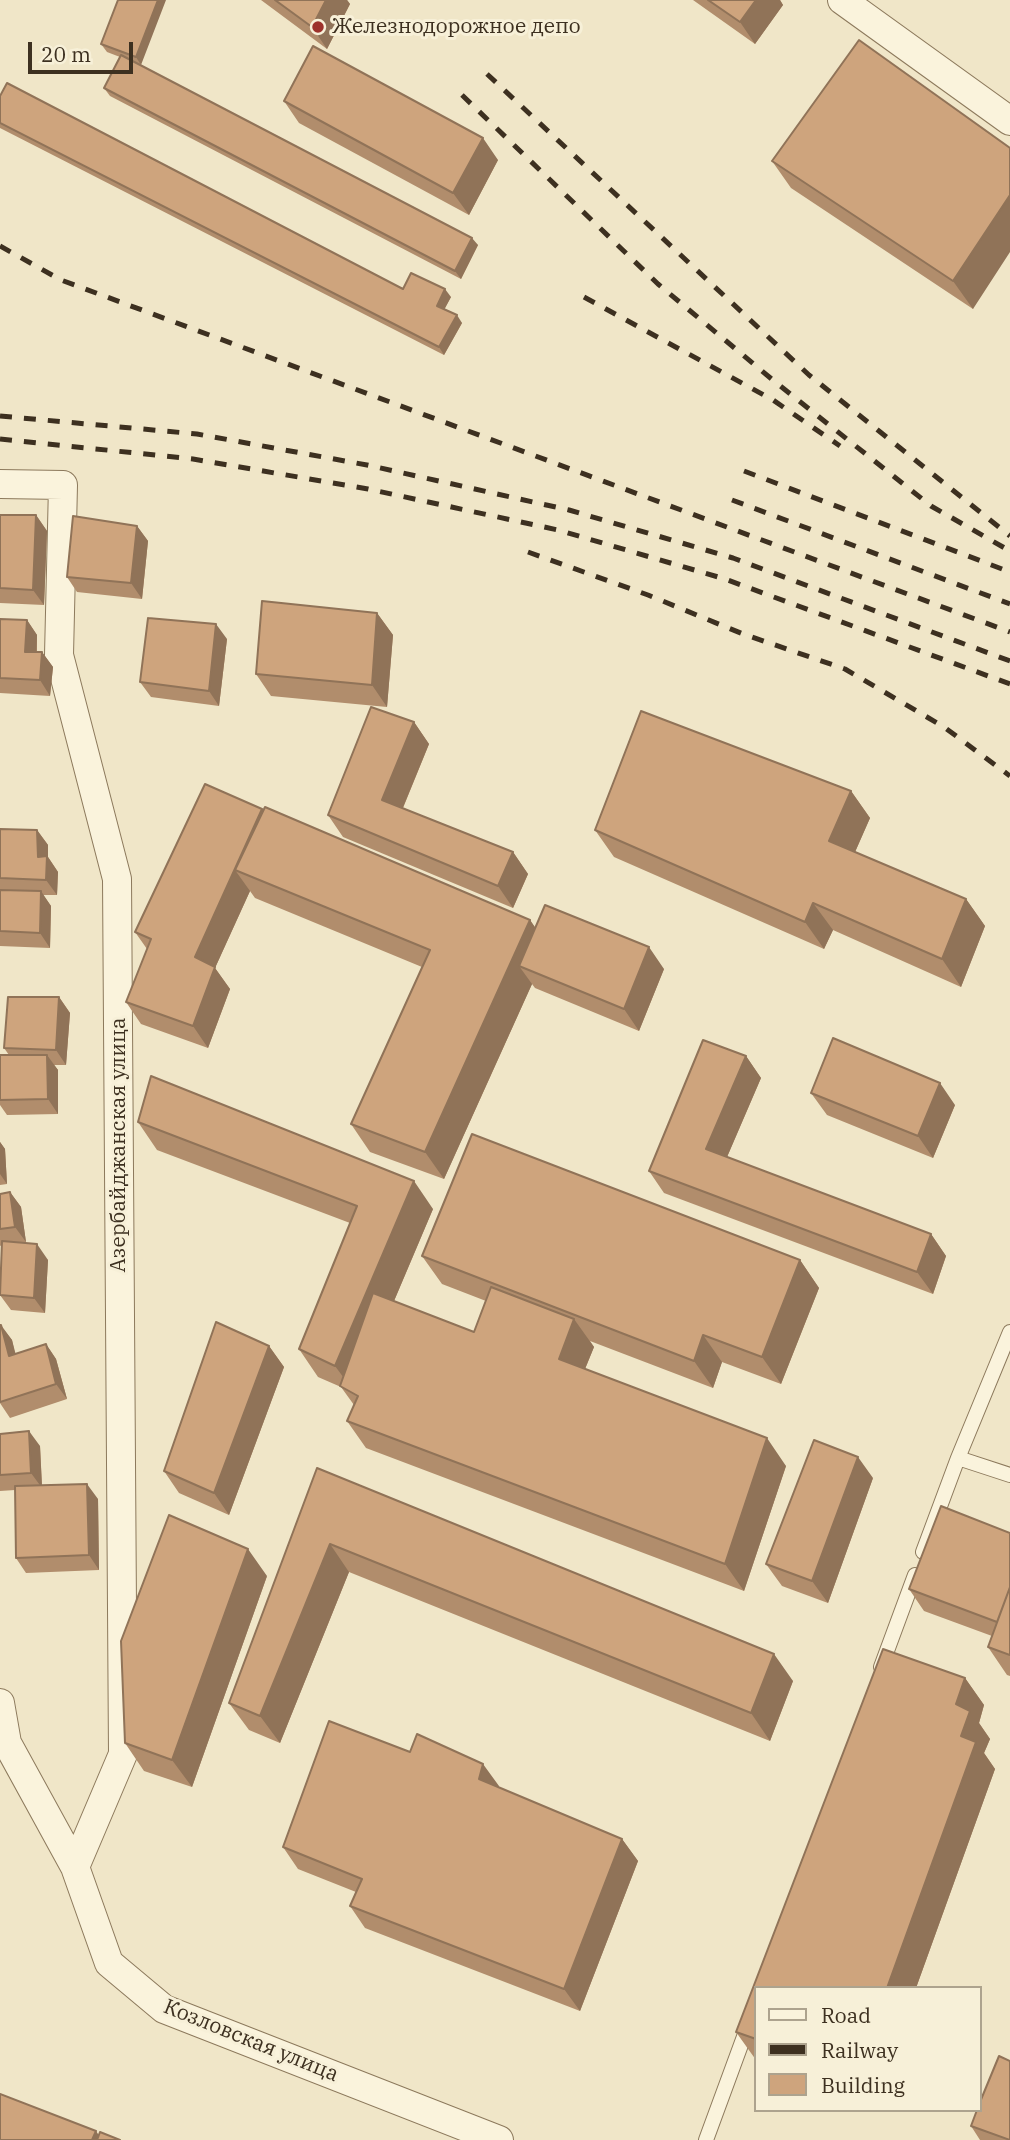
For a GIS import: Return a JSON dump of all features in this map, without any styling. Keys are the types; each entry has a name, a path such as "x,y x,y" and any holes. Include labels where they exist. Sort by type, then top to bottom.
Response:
{"street":[{"path":"842,0 1010,121"},
{"name":"Азербайджанская улица","path":"0,484 63,485 59,655 117,879 123,1754 75,1867"},
{"name":"Козловская улица","path":"0,1703 4,1743 75,1867 109,1963 164,2009 499,2140"}],"lane":[{"path":"877,1679 958,1458 1010,1332"},
{"path":"958,1458 1010,1475"},
{"path":"706,2140 754,2009"}],"building":[{"path":"118,0 158,0 136,57 101,44"},
{"path":"275,0 326,0 312,27"},
{"path":"708,0 756,0 740,22"},
{"path":"859,40 1010,148 1010,195 953,281 772,161"},
{"path":"313,46 483,138 453,193 284,101"},
{"path":"121,55 472,238 455,271 104,88"},
{"path":"7,83 403,289 411,273 445,289 437,306 457,315 439,347 0,123 0,96"},
{"path":"0,515 36,515 33,590 0,588"},
{"path":"73,516 137,526 131,583 67,577"},
{"path":"262,601 377,613 372,685 256,674"},
{"path":"148,618 216,624 209,691 140,682"},
{"path":"0,619 27,620 25,652 42,652 40,680 0,678"},
{"path":"371,707 414,722 382,800 513,852 498,886 328,815"},
{"path":"641,711 851,791 829,841 966,899 942,959 813,903 805,922 595,830"},
{"path":"205,784 262,809 195,957 215,967 193,1026 126,1002 151,939 135,932"},
{"path":"265,807 530,920 425,1152 351,1124 430,950 235,870"},
{"path":"0,829 37,830 38,857 47,856 46,880 0,878"},
{"path":"0,890 41,891 40,933 0,931"},
{"path":"545,905 649,947 624,1009 519,966"},
{"path":"8,997 59,997 56,1050 4,1048"},
{"path":"833,1038 940,1083 918,1136 811,1093"},
{"path":"703,1040 746,1056 706,1149 931,1234 917,1272 649,1171"},
{"path":"0,1055 47,1055 48,1099 0,1100"},
{"path":"151,1076 414,1181 335,1366 299,1349 357,1206 138,1122"},
{"path":"472,1134 800,1260 762,1357 703,1335 694,1361 422,1256"},
{"path":"10,1192 15,1227 0,1229 0,1194"},
{"path":"2,1241 37,1244 34,1298 0,1295"},
{"path":"491,1287 574,1319 559,1359 767,1438 725,1564 347,1421 358,1396 340,1386 373,1293 474,1332"},
{"path":"216,1322 269,1346 214,1493 164,1471"},
{"path":"0,1325 9,1356 46,1344 56,1384 0,1402"},
{"path":"29,1431 31,1473 0,1475 0,1434"},
{"path":"814,1440 858,1457 812,1581 766,1564"},
{"path":"317,1468 774,1654 751,1713 330,1544 260,1716 229,1703"},
{"path":"87,1484 89,1555 16,1558 15,1486"},
{"path":"941,1506 1010,1533 1010,1587 997,1622 909,1589"},
{"path":"169,1515 248,1549 172,1760 125,1743 121,1641"},
{"path":"1010,1587 1010,1655 988,1647"},
{"path":"883,1649 965,1678 956,1704 970,1711 961,1736 976,1742 888,1986 754,1986 754,2038 736,2032"},
{"path":"329,1721 410,1752 417,1734 483,1764 479,1779 622,1839 564,1989 350,1906 362,1879 283,1847"},
{"path":"999,2056 1010,2061 1010,2140 971,2126 976,2112 982,2112 982,2097"},
{"path":"0,2094 96,2131 92,2140 0,2140"},
{"path":"100,2132 120,2140 97,2140"}],"railway":[{"path":"487,74 809,375 1010,536"},
{"path":"462,95 658,284 774,381 931,506 1010,551"},
{"path":"0,246 61,280 1010,632"},
{"path":"584,297 773,400 840,446"},
{"path":"0,416 197,434 367,465 569,510 733,558 1010,661"},
{"path":"0,439 193,459 368,489 558,530 725,579 1010,684"},
{"path":"744,471 1010,572"},
{"path":"732,500 1010,604"},
{"path":"528,552 648,595 743,634 845,669 944,727 1010,776"}],"place":[{"name":"Железнодорожное депо","path":"318,27"}]}
